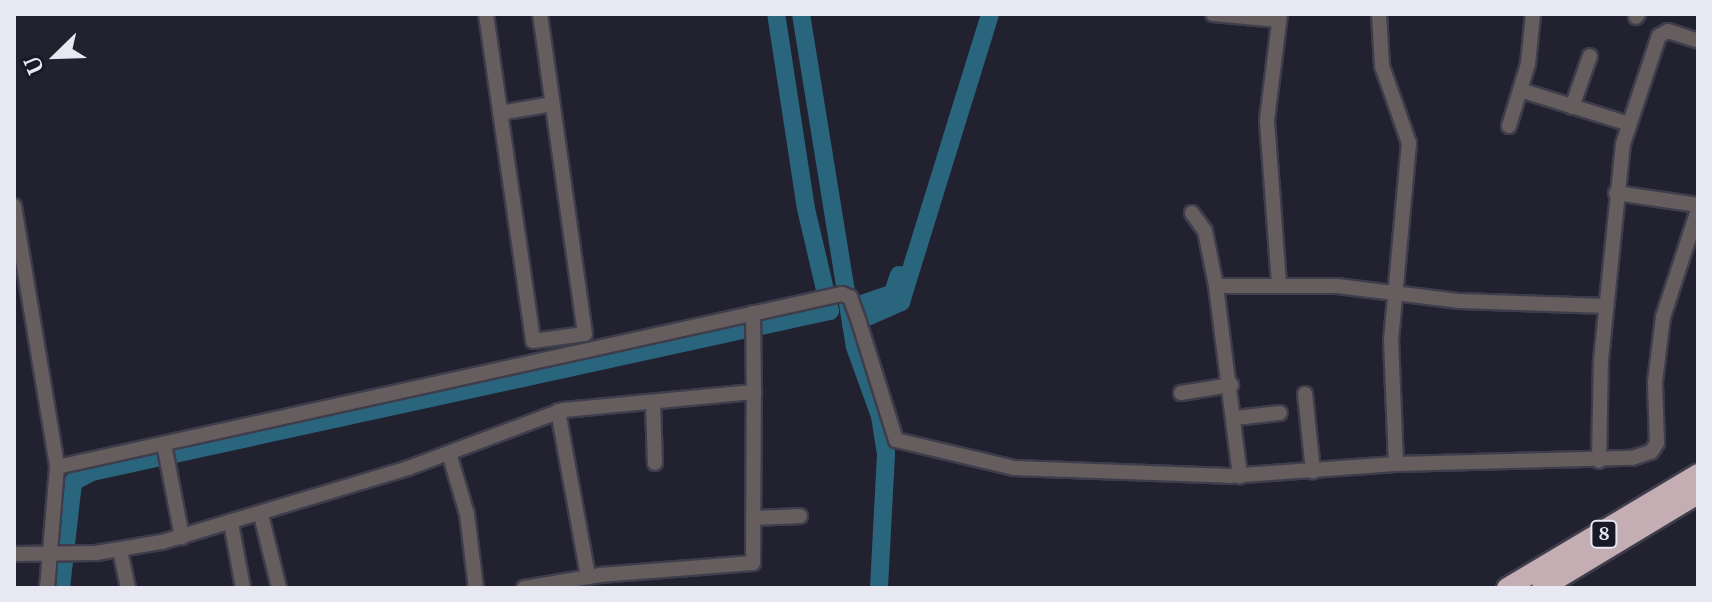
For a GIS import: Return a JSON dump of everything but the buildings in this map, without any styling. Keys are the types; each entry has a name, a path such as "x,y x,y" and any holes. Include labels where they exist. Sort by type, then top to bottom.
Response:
{"highway":[{"name":"8","path":"1507,588 1698,474"},
{"name":"8","path":"1542,588 1698,494"}],"street":[{"path":"486,14 533,341 585,334 540,14"},
{"path":"1213,14 1279,17 1267,120 1279,284"},
{"path":"1379,14 1382,66 1409,143 1391,357 1396,464"},
{"path":"1509,126 1520,90 1533,14"},
{"path":"1599,461 1605,306 1616,193 1629,124 1659,36 1668,31 1698,41"},
{"path":"1572,107 1590,56"},
{"path":"1520,90 1629,124"},
{"path":"500,113 552,104"},
{"path":"57,467 165,449 754,321 826,298 847,296 859,322 889,429 903,444 1028,470 1240,476 1396,464 1599,461 1644,456 1655,447 1663,317 1698,208 1616,193"},
{"path":"14,206 57,467 58,555 47,588"},
{"path":"1192,213 1205,231 1216,286 1231,385 1240,476"},
{"path":"1216,286 1279,284 1395,292 1460,301 1605,306"},
{"path":"524,588 588,576 753,563 754,321"},
{"path":"1181,393 1231,385"},
{"path":"14,554 58,555 120,550 182,537 261,515 449,453 558,411 754,392"},
{"path":"1305,394 1313,472"},
{"path":"653,404 655,463"},
{"path":"558,411 588,576"},
{"path":"1235,418 1280,413"},
{"path":"165,449 182,537"},
{"path":"449,453 467,514 476,588"},
{"path":"261,515 279,588"},
{"path":"755,518 800,516"},
{"path":"231,523 243,588"},
{"path":"120,550 128,588"}],"waterway":[{"path":"61,588 73,482 92,472 830,311 806,209 776,14"},
{"path":"801,14 855,347 880,416 886,454 879,588"},
{"path":"851,324 901,302 990,14"},
{"path":"856,306 893,293 899,275"}]}
